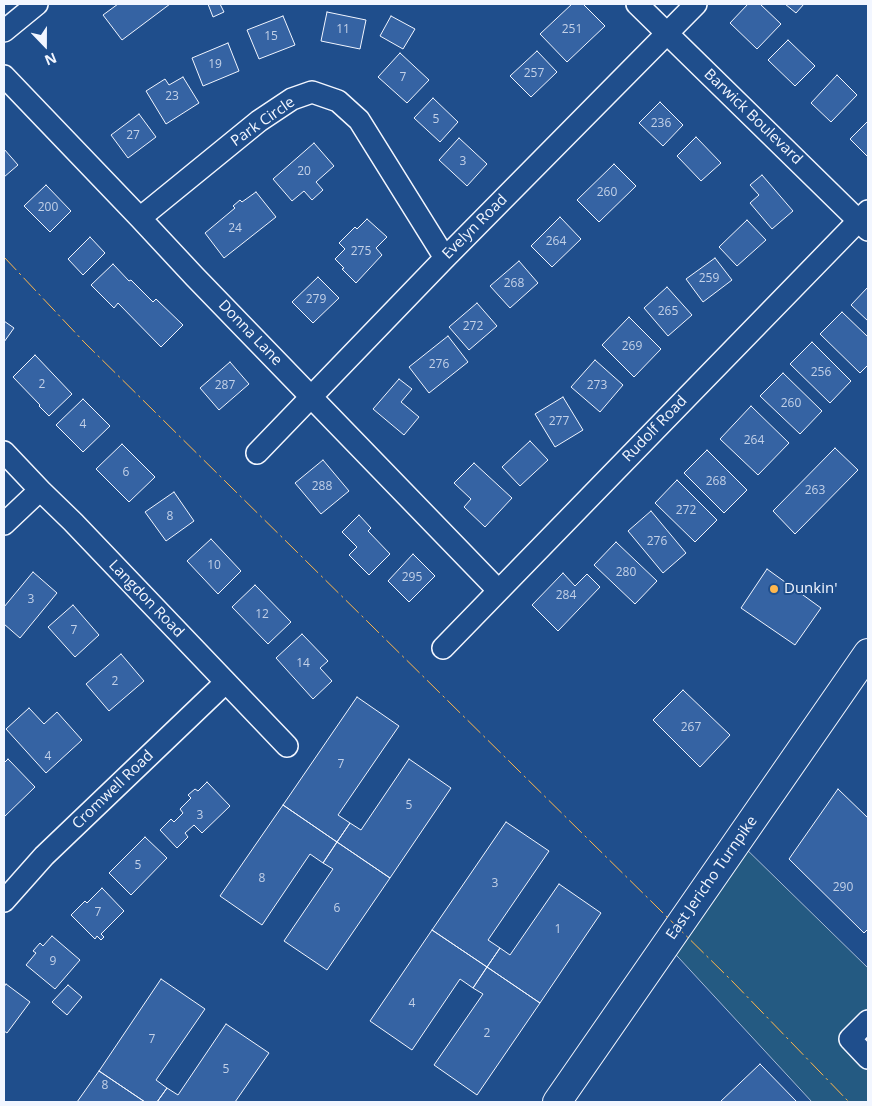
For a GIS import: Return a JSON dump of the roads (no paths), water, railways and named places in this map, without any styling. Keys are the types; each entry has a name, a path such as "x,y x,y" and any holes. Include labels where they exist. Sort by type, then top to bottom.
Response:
{"main road":[{"name":"East Jericho Turnpike","path":"557,1102 868,654"}],"street":[{"path":"4,31 37,4"},
{"name":"Barwick Boulevard","path":"637,4 865,221"},
{"name":"Evelyn Road","path":"257,452 445,258 696,4"},
{"name":"Donna Lane","path":"4,76 195,277 498,590"},
{"name":"Park Circle","path":"140,218 259,121 292,99 312,92 338,101 359,120 445,258"},
{"name":"Rudolf Road","path":"443,648 498,590 865,221"},
{"name":"Langdon Road","path":"4,452 287,746"},
{"path":"4,524 40,490"},
{"name":"Cromwell Road","path":"4,901 44,856 225,683"},
{"path":"868,1021 850,1039 868,1058"}],"place":[{"name":"Dunkin'","path":"774,589"}]}
